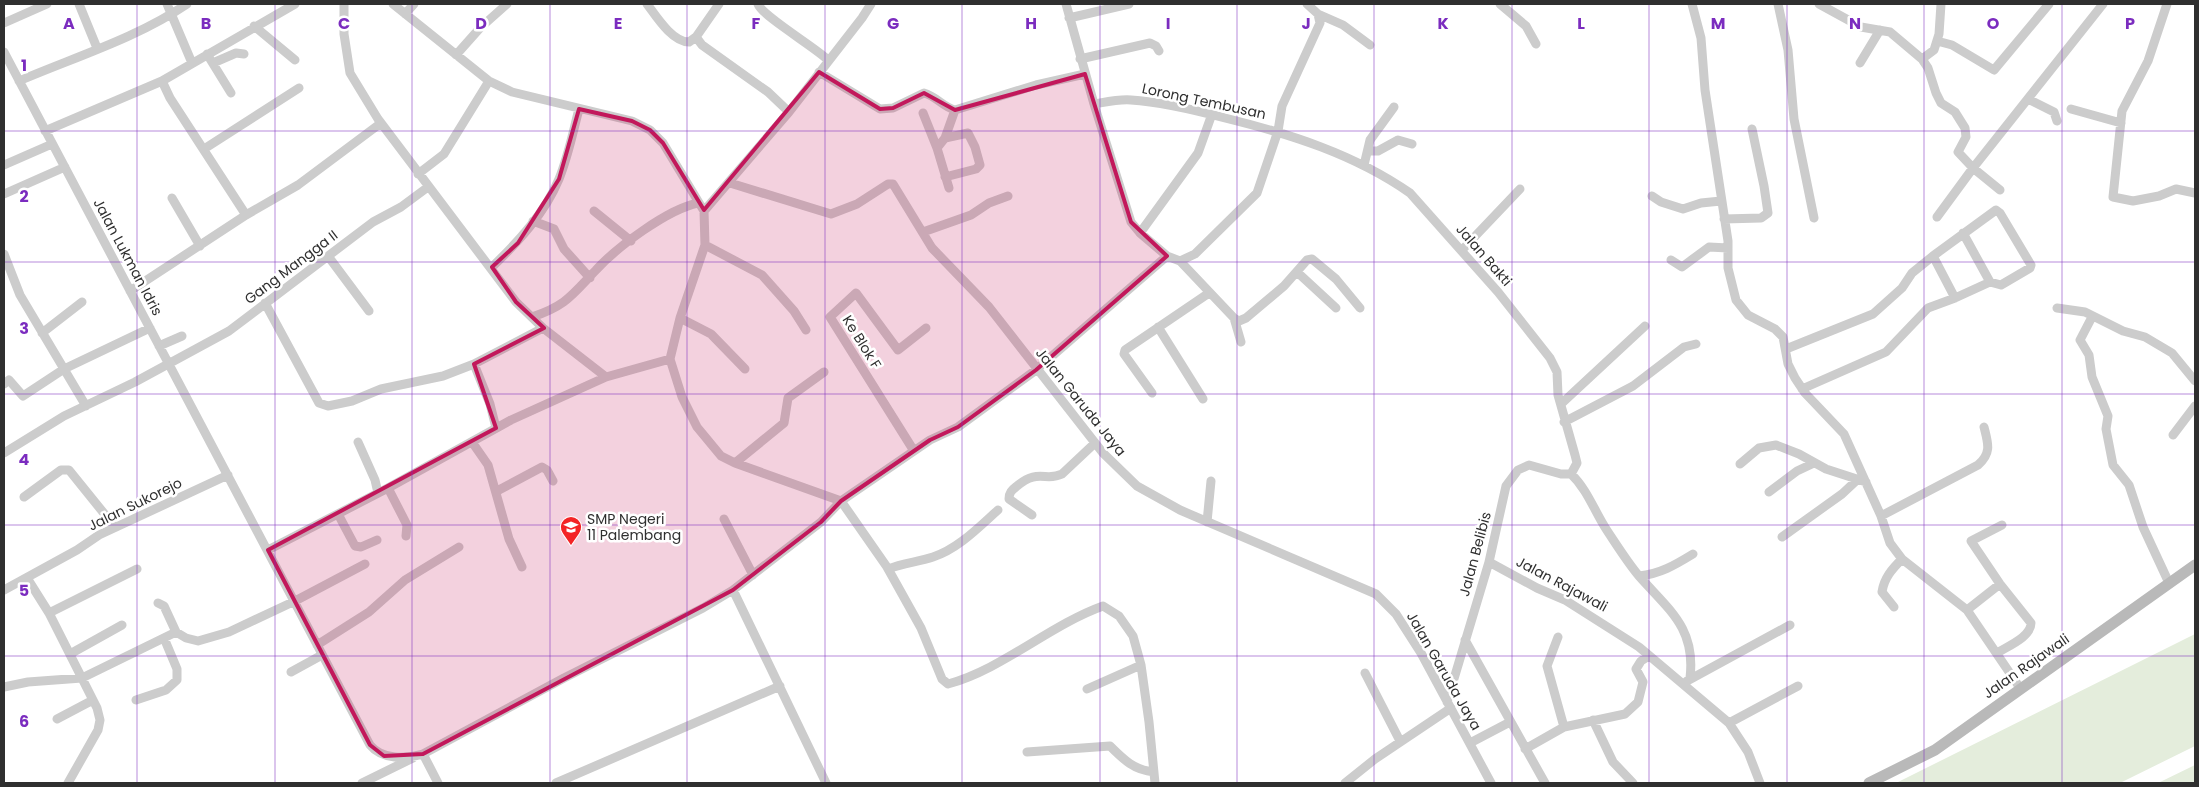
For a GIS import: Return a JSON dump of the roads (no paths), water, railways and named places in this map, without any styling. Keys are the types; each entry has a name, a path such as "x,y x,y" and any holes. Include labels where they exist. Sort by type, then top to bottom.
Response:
{"street":[{"path":"4,24 47,4"},
{"path":"79,4 97,48"},
{"path":"167,4 192,63"},
{"path":"19,81 172,15 187,4"},
{"path":"45,131 162,80 295,4"},
{"path":"344,4 344,34 350,73 381,123 428,187 492,267 516,302 543,328 606,377"},
{"path":"393,4 489,81 512,92 632,121 650,130 663,143 704,211 705,245 680,318 670,359 682,397 697,427 721,456 735,463 841,500 888,569 921,628 942,679 948,684 959,681 1003,658 1077,615 1103,606 1119,616 1133,636 1140,664 1150,722 1155,783"},
{"path":"405,14 414,4"},
{"path":"456,55 480,28 507,4"},
{"path":"646,4 666,28 680,40 689,42 696,37 719,4"},
{"path":"758,4 764,12 812,45 828,60"},
{"path":"704,211 789,112 871,4"},
{"path":"1066,4 1080,59 1131,222 1140,233 1167,256 1180,262 1234,318 1240,321 1284,286 1307,260 1312,259 1349,293 1360,308"},
{"path":"1069,18 1129,4"},
{"path":"1307,4 1318,14 1343,25 1370,45"},
{"path":"1500,4 1526,26 1536,44"},
{"path":"1692,4 1701,38 1705,90 1728,248 1728,268 1736,300 1748,315 1775,329 1783,337 1788,364 1802,389 1844,434 1862,481 1881,516 1890,543 1902,559 1967,610 2020,688"},
{"path":"1778,4 1779,17 1788,50 1794,119 1814,218"},
{"path":"1819,4 1852,23 1890,32 1922,59 1928,68 1941,103 1955,112 1965,128 1966,137 1958,152 1973,168 2000,190"},
{"path":"1922,59 1934,50 1937,41 1941,4"},
{"path":"1937,41 1952,45 1994,70 2049,4"},
{"path":"1938,217 1973,168 2102,4"},
{"path":"2167,4 2148,61 2122,111 2112,197 2134,201 2159,196 2176,189 2195,193"},
{"path":"1180,262 1195,254 1257,193 1278,131 1282,106 1320,23 1318,14"},
{"path":"254,26 295,60"},
{"path":"1860,64 1880,30"},
{"path":"696,37 702,45 768,92 789,112"},
{"path":"1080,59 1150,43 1156,46 1159,51"},
{"name":"Jalan Lukman Idris","path":"4,52 8,68 19,81 375,752 384,756 420,755"},
{"path":"212,63 236,53 244,54"},
{"path":"207,54 231,93"},
{"path":"819,72 880,109 893,108 924,93 932,96 949,109 955,110 1036,85 1085,74"},
{"path":"162,80 170,98 246,215"},
{"path":"418,174 444,154 489,81"},
{"path":"204,149 299,88"},
{"name":"Lorong Tembusan","path":"1094,104 1130,99 1212,114 1278,131"},
{"path":"2028,99 2054,112 2057,122"},
{"path":"1364,166 1370,140 1394,107"},
{"path":"492,267 518,242 559,179 579,109"},
{"path":"2071,109 2121,123"},
{"path":"937,148 945,138 955,110"},
{"path":"923,113 937,148 949,188"},
{"path":"1140,233 1198,153 1212,114"},
{"path":"130,291 246,215 298,185 381,123"},
{"path":"1724,219 1761,218 1768,213 1752,129"},
{"name":"Jalan Bakti","path":"1278,131 1331,150 1364,166 1410,193 1462,250 1550,358 1557,372 1564,422 1577,463 1572,474"},
{"path":"945,138 968,133 975,147 980,165 976,169 945,177"},
{"path":"1368,151 1378,151 1398,140 1412,144"},
{"path":"4,165 52,144"},
{"path":"4,194 65,167"},
{"name":"Jalan Garuda Jaya","path":"730,183 831,214 857,204 891,183 898,189 923,232 943,261 989,307 1036,370 1095,443 1136,486 1180,510 1376,594 1396,614 1421,653 1491,783"},
{"name":"Gang Mangga II","path":"4,453 40,429 135,382 168,362 230,331 373,222 401,207 428,187"},
{"path":"1462,250 1520,189"},
{"path":"923,232 971,215 989,203 1008,196"},
{"path":"1652,196 1661,202 1683,209 1701,203 1721,201"},
{"path":"172,198 200,246"},
{"path":"532,317 565,302 631,241 664,217 686,205 698,203"},
{"path":"1786,349 1873,314 1902,288 1912,273 1996,210 2031,265 2030,268 2001,285 1990,282 1928,308 1886,352 1802,389"},
{"path":"594,211 631,241"},
{"path":"533,221 554,229 564,248 590,278"},
{"path":"1963,233 1990,282"},
{"path":"705,245 762,275 794,311 806,330"},
{"path":"1671,260 1682,267 1709,247 1728,248"},
{"path":"4,254 20,295 86,406"},
{"path":"328,256 369,311"},
{"path":"362,783 420,755 564,678 703,608 733,590 821,522 841,500 914,451 958,426 1036,370 1167,256"},
{"path":"1933,256 1955,298"},
{"path":"1297,272 1336,308"},
{"name":"Ke Blok F","path":"914,451 830,317 856,293 898,350 926,328"},
{"path":"1152,392 1124,354 1127,347 1209,293"},
{"path":"42,333 82,302"},
{"path":"265,303 305,379 319,402 324,405 352,401 381,389 443,376 474,364 543,328"},
{"path":"2057,308 2085,312 2092,317 2145,337 2172,353 2195,381"},
{"path":"2092,317 2080,340 2089,356 2092,377 2108,416 2106,430 2113,465 2129,485 2143,526 2169,583"},
{"path":"680,318 711,334 745,369"},
{"path":"1234,318 1241,342"},
{"path":"1561,404 1646,326"},
{"path":"1158,327 1203,399"},
{"path":"4,384 9,380 23,396 64,368 150,328"},
{"path":"160,346 182,336"},
{"path":"1564,422 1633,386 1684,347 1696,344"},
{"path":"268,550 378,494 496,428 606,377 670,359"},
{"path":"474,364 490,404 496,428"},
{"path":"735,463 784,423 788,398 824,372"},
{"path":"2173,435 2195,406"},
{"path":"1881,516 1986,459 1989,448 1984,427"},
{"path":"358,442 378,494"},
{"path":"472,442 488,466 497,491 509,539 522,567"},
{"path":"1032,515 1009,499 1011,491 1024,480 1034,476 1056,477 1062,474 1095,443"},
{"path":"1740,464 1759,448 1776,445 1826,470 1862,481"},
{"path":"1769,492 1797,471 1814,463"},
{"name":"Jalan Belibis","path":"1449,705 1465,640 1489,562 1506,486 1518,470 1528,464 1561,474 1572,474"},
{"path":"497,491 542,467 547,470 553,482"},
{"path":"24,497 61,470 69,470 115,527"},
{"path":"1572,474 1580,482 1606,530 1639,576 1673,611 1683,630 1691,654 1687,681"},
{"name":"Jalan Sukorejo","path":"4,590 115,527 228,475"},
{"path":"1782,537 1862,481"},
{"path":"1207,522 1211,482"},
{"path":"388,488 407,525 406,536"},
{"path":"888,569 898,564 934,557 957,545 998,510"},
{"path":"338,514 355,546 361,548 377,540"},
{"path":"724,519 753,575"},
{"path":"1997,653 2027,634 2031,629 2031,623 2000,584 1971,541 2002,524"},
{"path":"317,645 369,612 405,580 459,547"},
{"path":"1639,576 1671,568 1693,554"},
{"path":"1894,606 1882,592 1883,583 1890,570 1902,559"},
{"name":"Jalan Rajawali","path":"1489,562 1537,588 1565,600 1626,638 1687,681 1729,723 1748,752 1760,783"},
{"path":"158,603 164,606 176,632 186,638 198,641 229,632 295,601 365,564"},
{"name":"Jalan Rajawali","path":"1869,783 1935,750 2195,565"},
{"path":"49,613 137,569"},
{"path":"27,578 49,613 82,678 100,720 98,730 68,783"},
{"path":"1967,610 2000,584"},
{"path":"733,590 826,783"},
{"path":"70,654 122,625"},
{"path":"1687,681 1790,625"},
{"path":"4,687 82,678 176,632"},
{"path":"1558,637 1547,666 1564,727"},
{"path":"136,700 166,690 177,680 177,669 164,638"},
{"path":"1465,640 1545,783"},
{"path":"291,672 322,655"},
{"path":"1525,749 1564,727 1625,714 1638,702 1643,682 1636,669 1641,661 1649,656"},
{"path":"1088,689 1140,664"},
{"path":"1365,673 1400,742"},
{"path":"556,783 780,686"},
{"path":"1729,723 1798,686"},
{"path":"57,719 92,700"},
{"path":"1345,783 1449,705"},
{"path":"1593,720 1613,762 1633,783"},
{"path":"1470,743 1510,722"},
{"path":"1028,752 1110,746 1126,762 1140,771 1154,772"},
{"path":"420,755 438,783"}],"place":[{"name":"SMP Negeri 11 Palembang","path":"571,546"}]}
